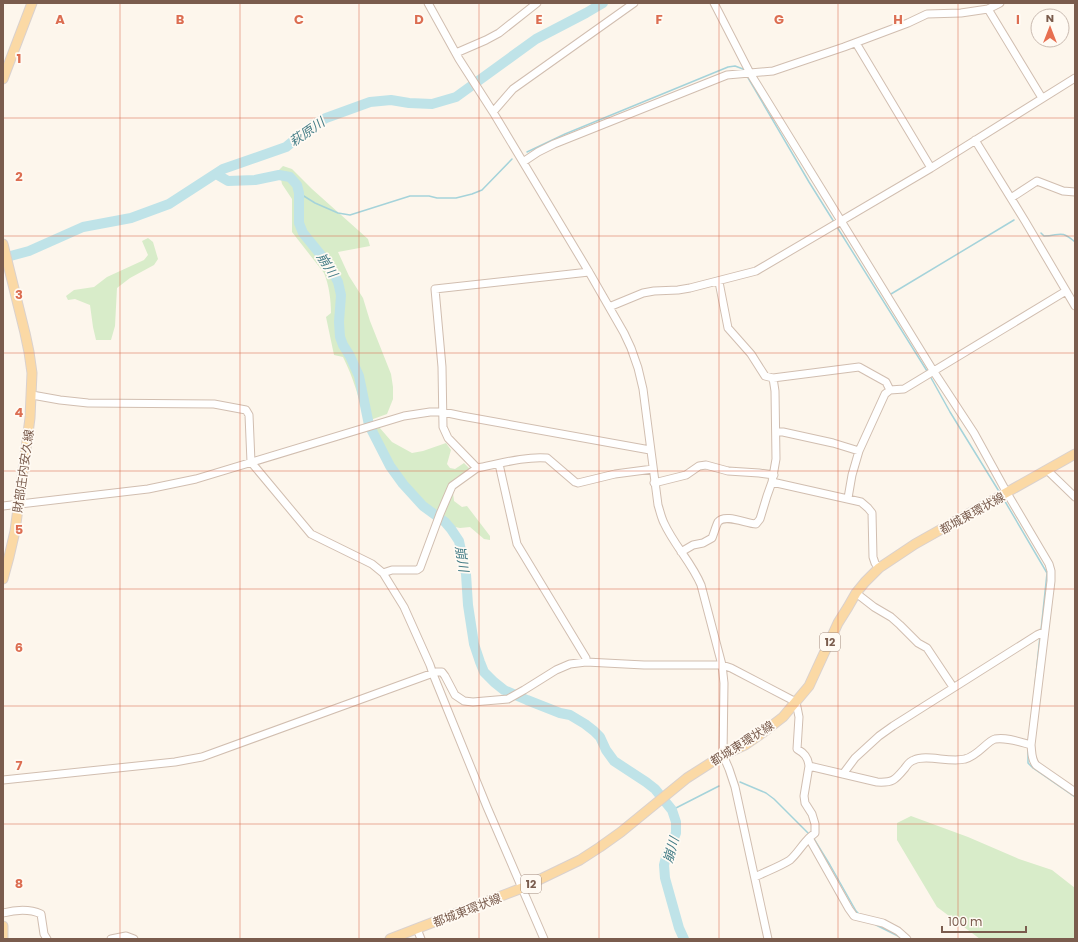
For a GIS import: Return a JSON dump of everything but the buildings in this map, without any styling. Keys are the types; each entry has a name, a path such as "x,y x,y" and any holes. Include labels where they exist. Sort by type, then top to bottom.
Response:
{"main road":[{"path":"3,79 32,3"},
{"name":"財部庄内安久線","path":"3,244 29,352 32,373 30,418 19,505 15,531 3,579"},
{"name":"都城東環状線","path":"390,939 522,888 580,860 620,832 687,778 765,731 783,717 809,686 838,623 856,593 879,568 909,548 1075,454"},
{"path":"3,926 3,939"}],"street":[{"path":"428,3 458,56 589,272 624,332 631,348 643,389 658,505 663,522 693,569 701,585 722,665 724,683 723,756 735,787 768,939"},
{"path":"458,56 499,33 536,3"},
{"path":"493,112 513,89 634,3"},
{"path":"714,3 750,73 841,221 930,374 974,433 1003,495 1049,564 1051,581 1041,633 1028,744 1033,761 1036,765 1075,792"},
{"path":"523,162 554,144 717,78 742,73 773,71 856,43 927,14 961,13 988,9 1000,3"},
{"path":"988,9 1042,98"},
{"path":"856,43 930,168"},
{"path":"609,307 643,293 690,288 756,271 930,168 1075,78"},
{"path":"975,140 1075,306"},
{"path":"1011,198 1037,181 1063,191 1075,192"},
{"path":"477,468 448,438 443,427 442,367 435,289 589,272"},
{"path":"718,282 728,328 752,354 765,376 773,378 859,367 886,382 890,390"},
{"path":"848,498 852,475 859,451 885,394 890,390 894,391 904,389 1066,291"},
{"path":"681,552 693,545 703,543 712,538 718,522 723,519 730,518 756,524 760,519 773,479 776,459 775,391 773,378"},
{"path":"32,395 88,403 214,404 246,410 250,415 251,462 311,534 372,564 383,573 404,607 430,665 432,674 486,807 544,939"},
{"path":"3,506 148,490 196,479 404,416 430,412 443,412 650,450"},
{"path":"776,432 783,432 833,443 859,451"},
{"path":"383,573 392,570 417,570 420,568 452,486 477,468 521,460 547,458 578,483 615,474 653,469"},
{"path":"499,464 517,544 586,658 586,662"},
{"path":"654,483 686,475 699,466 706,465 728,470 759,473 773,479 823,494 848,498 861,502 872,513 873,557 879,568"},
{"path":"1047,470 1075,497"},
{"path":"856,593 896,621 918,643 927,648 954,687"},
{"path":"843,774 855,758 879,736 893,726 1041,633"},
{"path":"3,780 175,762 198,758 436,672 442,672 455,695 464,701 483,702 508,699 556,670 570,664 586,662 644,666 722,665 732,668 796,702 799,717 796,749 803,753 809,761 804,796 815,824 814,833 789,861 755,877"},
{"path":"809,766 877,782 888,783 896,778 912,760 918,758 947,760 965,759 975,755 994,739 1005,739 1028,744"},
{"path":"809,838 854,916 883,923 898,931 907,939"},
{"path":"3,913 11,911 34,911 41,914 44,934 47,939"},
{"path":"417,929 421,939"},
{"path":"111,939 126,936 134,939"}],"green space":[{"path":"283,166 292,169 368,239 370,246 338,252 349,276 363,298 370,321 391,374 393,399 387,414 365,422 356,389 347,365 343,357 334,355 326,317 331,313 327,282 324,273 292,232 292,199 282,184 279,170"},
{"path":"148,238 153,242 158,259 154,265 130,278 117,288 115,326 111,340 96,340 90,305 75,299 68,300 66,296 74,290 94,287 107,277 144,260 148,255 142,241"},
{"path":"379,427 392,442 412,453 446,443 451,450 447,464 450,468 455,469 464,463 471,470 459,483 453,493 454,501 462,507 467,506 490,536 490,540 484,539 470,527 455,527 422,503 407,487 393,468 369,430"},
{"path":"911,816 968,837 1019,859 1052,870 1075,888 1075,939 980,939 937,907 897,840 897,823"}],"waterway":[{"name":"萩原川","path":"3,258 29,251 83,227 131,218 169,204 223,169 286,147 313,125 326,118 370,102 391,100 409,103 432,104 456,97 536,39 603,3"},
{"path":"527,152 565,134 728,67 735,66 743,69 744,71"},
{"path":"747,76 834,222"},
{"path":"299,193 315,203 338,213 350,215 410,196 456,198 472,194 482,190 512,159"},
{"name":"崩川","path":"216,174 228,181 255,180 279,175 290,177 297,185 299,193 299,223 303,233 329,265 338,282 341,295 339,322 340,337 359,376 369,425 390,466 403,484 423,506 445,522 459,541 466,574 468,605 474,644 484,672 504,690 560,713 570,715 585,724 600,737 606,750 614,761 655,789 672,810 676,822 676,833 664,865 665,878 679,928 684,939"},
{"path":"891,294 1014,220"},
{"path":"837,227 927,371"},
{"path":"1041,233 1044,236 1063,234 1075,242"},
{"path":"930,376 950,412 1000,493"},
{"path":"1003,498 1047,573 1041,630"},
{"path":"1035,684 1040,636"},
{"path":"1028,751 1028,763 1033,768 1075,797"},
{"path":"740,782 766,793 808,833"},
{"path":"672,810 719,786"},
{"path":"814,839 859,914"},
{"path":"876,925 900,937"}]}
